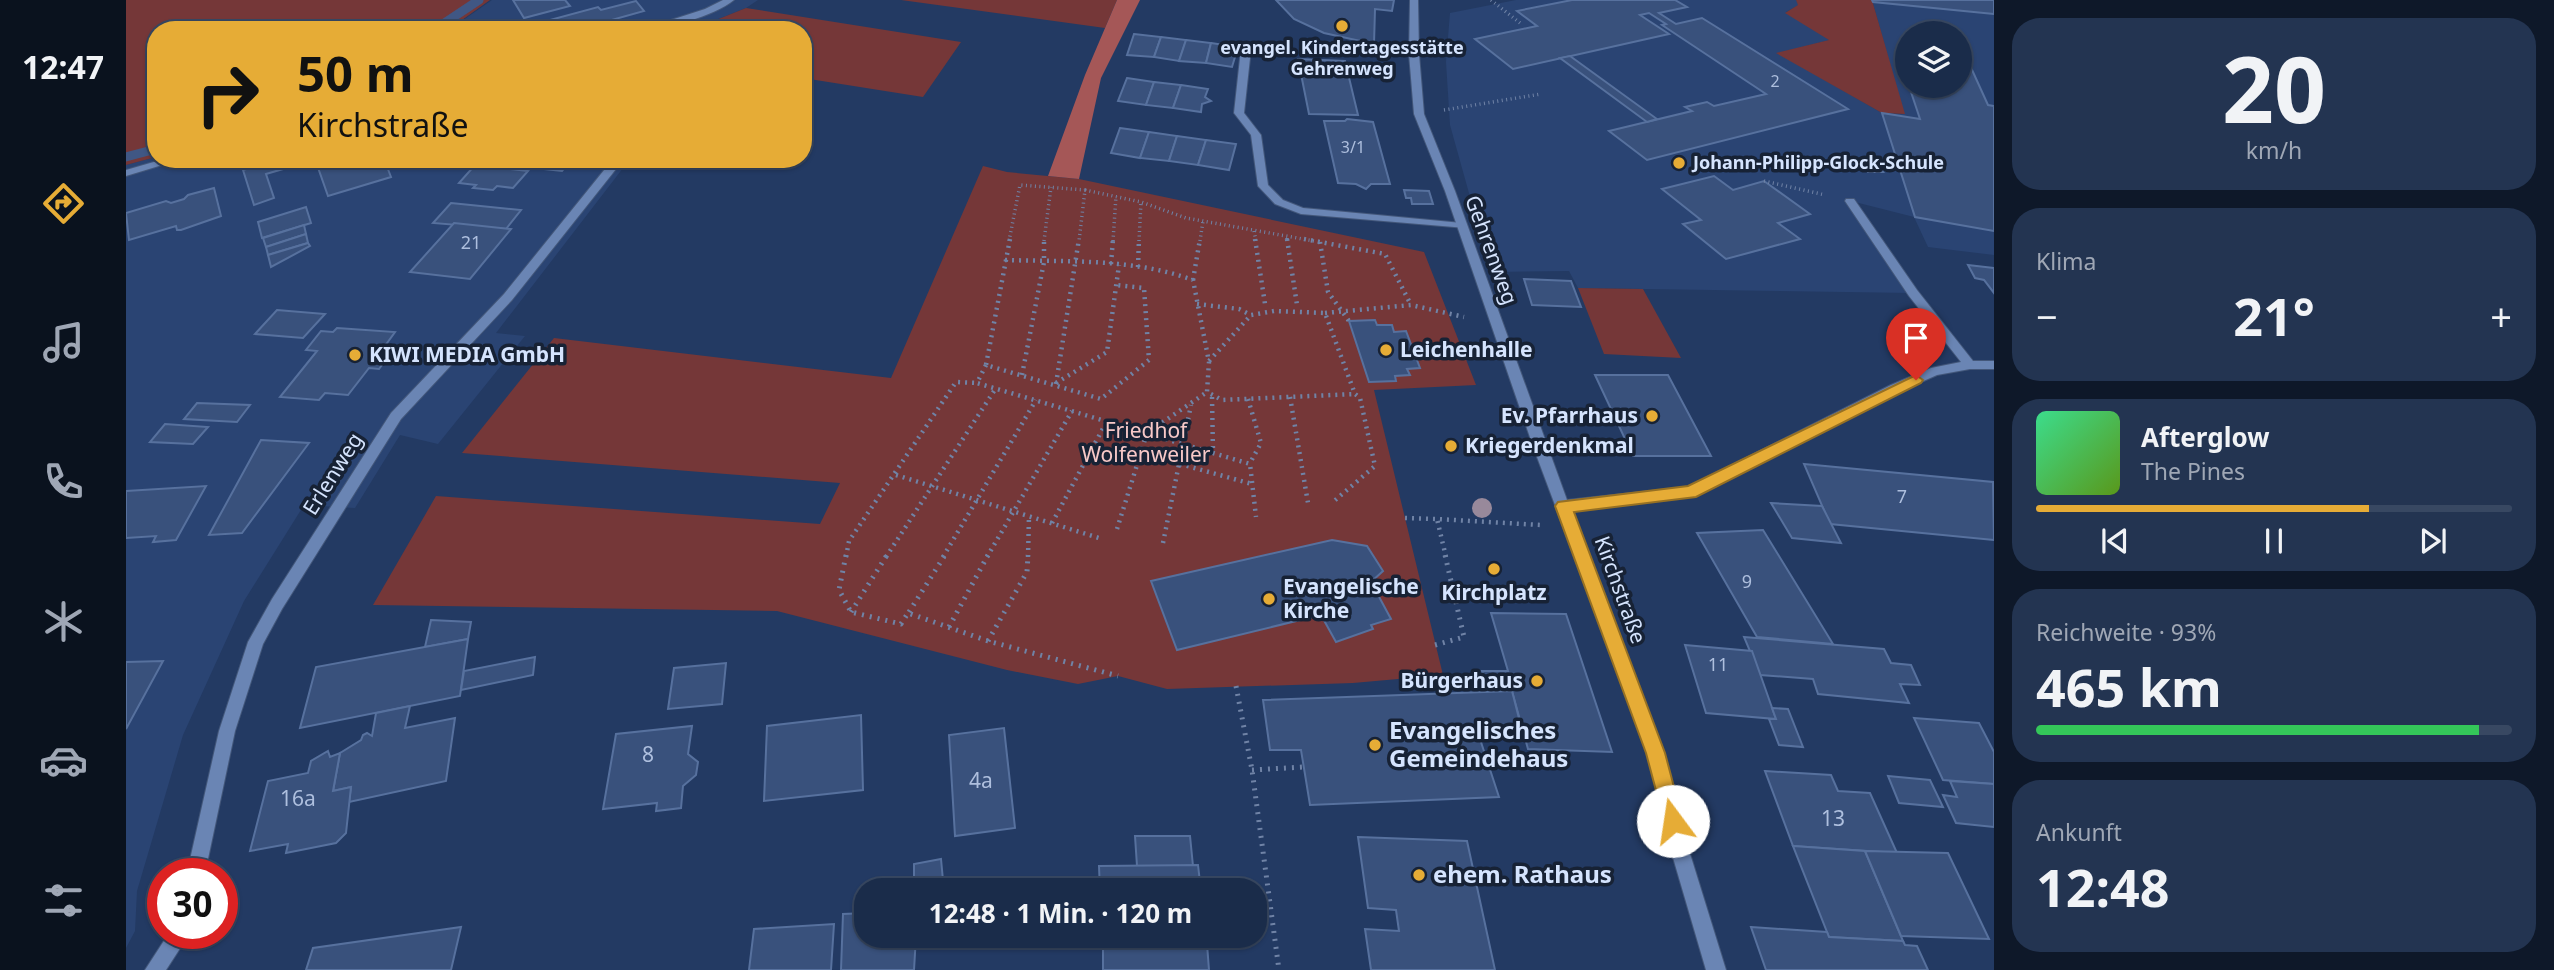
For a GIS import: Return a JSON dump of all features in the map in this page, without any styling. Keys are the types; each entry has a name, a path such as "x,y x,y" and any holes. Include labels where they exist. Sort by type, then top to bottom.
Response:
{"street":[{"path":"674,21 708,11 730,0"},
{"name":"Gehrenweg","path":"1413,0 1419,114 1563,506"},
{"path":"1246,49 1239,113 1256,135 1263,186 1279,201 1301,211 1462,226"},
{"path":"126,173 147,167"},
{"name":"Erlenweg","path":"199,858 226,731 256,642 277,604 396,416 508,297 612,168"},
{"path":"1850,201 1913,293 1970,365"},
{"path":"1563,506 1690,492 1935,371 1970,365 1994,365"},
{"name":"Kirchstraße","path":"1563,506 1656,753 1678,844 1716,970"},
{"path":"155,970 169,949"}],"path":[{"path":"1491,0 1520,23"},
{"path":"1419,114 1541,94"},
{"path":"1765,181 1850,201"},
{"path":"977,383 986,365 1020,185 1085,190 1141,202 1203,221 1385,254 1411,305"},
{"path":"1022,375 1044,262 1042,254 1051,187"},
{"path":"1056,384 1077,263 1085,190"},
{"path":"1111,264 1116,196"},
{"path":"1138,267 1141,202"},
{"path":"1117,529 1147,433 1207,392 1209,362 1193,280 1203,221"},
{"path":"1254,231 1265,304"},
{"path":"1287,238 1297,306"},
{"path":"1320,242 1328,292 1349,321"},
{"path":"1005,260 1111,264 1174,271 1193,280"},
{"path":"1056,384 1107,352 1119,265"},
{"path":"986,365 1101,399 1149,360 1144,288 1115,285"},
{"path":"1197,304 1239,309 1251,315 1274,311 1325,313 1411,305 1452,316 1496,322"},
{"path":"1325,313 1354,394"},
{"path":"1209,362 1251,315"},
{"path":"1036,400 978,501 901,624 851,612 839,590 849,541 896,475 956,382 977,383 996,388 1250,464"},
{"path":"851,612 930,486 996,388"},
{"path":"1207,392 1222,400 1354,394 1360,398 1375,466 1333,502"},
{"path":"1212,397 1213,453"},
{"path":"1290,397 1308,503"},
{"path":"1248,399 1261,443 1250,464 1256,517"},
{"path":"1163,543 1191,405"},
{"path":"949,627 1072,411"},
{"path":"1052,523 1107,421"},
{"path":"1180,464 1252,484"},
{"path":"896,475 1098,538"},
{"path":"988,641 1027,572 1030,516"},
{"path":"1405,517 1572,526"},
{"path":"1435,645 1464,637 1437,519"},
{"path":"908,613 988,641 1118,676"},
{"path":"1236,685 1252,770 1279,970"},
{"path":"1252,770 1304,767"}],"shaded area":[{"path":"492,0 758,0 746,8 714,21 462,21"},
{"path":"1117,0 1140,0 1101,78 1079,179 1048,176 1085,75"},
{"name":"Johann-Philipp-Glock-Schule","path":"1516,0 1796,0 1799,5 1786,12 1830,40 1778,53 1882,113 1904,114 1900,98 1972,98 1972,21 1895,21 1895,82 1872,0 1994,0 1994,255 1928,247 1914,217 1851,201 1913,293 1578,288 1569,271 1491,272 1450,125 1446,62 1450,13"},
{"path":"147,159 147,168 623,168 496,333 525,336 438,444 400,435 355,508 304,505 244,601 183,735 137,891 135,931 126,948 126,165"}],"green space":[{"path":"126,0 490,0 461,21 147,21 147,159 126,165"},
{"path":"901,0 1117,0 1105,28"},
{"path":"1796,0 1872,0 1895,79 1895,98 1900,98 1905,114 1882,113 1776,53 1829,40 1785,13 1798,5"},
{"path":"746,8 961,42 923,97 812,79 812,21 714,21"},
{"name":"Friedhof Wolfenweiler","path":"983,166 1007,172 1079,179 1424,252 1476,385 1374,390 1443,675 1353,683 1167,689 1118,676 1078,684 1007,670 777,611 373,605 436,496 820,524 840,483 462,453 554,338 891,378"},
{"path":"1578,288 1643,289 1681,358 1604,354"}],"building":[{"path":"513,0 565,0 570,6 524,18"},
{"name":"evangel. Kindertagesstätte Gehrenweg","path":"1276,0 1394,0 1392,11 1375,9 1374,44 1324,33 1294,19"},
{"path":"1572,0 1675,0 1687,7 1659,13 1676,24 1702,18 1848,109 1647,160 1609,131 1692,111 1685,107 1707,102 1714,106 1766,94 1662,25 1666,24 1649,13 1640,15 1669,34 1513,69 1475,39 1537,26 1517,11"},
{"path":"1872,0 1994,0 1994,14 1873,2"},
{"path":"636,1 644,11 608,21 546,21 598,7 601,10"},
{"path":"1134,34 1161,37 1154,57 1127,55"},
{"path":"1161,37 1186,40 1179,61 1154,57"},
{"path":"1186,40 1211,43 1206,63 1179,61"},
{"path":"1211,43 1238,47 1232,67 1206,63"},
{"path":"1570,56 1657,119 1647,122 1560,58"},
{"path":"1298,59 1345,61 1358,115 1309,114"},
{"path":"1972,70 1988,105 1994,106 1994,231 1915,217 1882,113 1920,119 1913,98 1972,98"},
{"path":"1127,78 1154,82 1146,105 1118,101"},
{"path":"1154,82 1181,85 1173,108 1146,105"},
{"path":"1181,85 1208,89 1205,97 1211,101 1202,104 1201,112 1173,108"},
{"path":"1347,119 1373,122 1390,184 1371,184 1366,189 1356,184 1338,183 1324,121"},
{"path":"1120,128 1149,132 1140,158 1111,153"},
{"path":"1149,132 1177,136 1169,161 1140,158"},
{"path":"1177,136 1206,140 1198,165 1169,161"},
{"path":"1206,140 1236,144 1229,170 1198,165"},
{"path":"1859,159 1873,159 1883,172 1868,172"},
{"path":"287,168 266,174 274,198 254,205 243,170"},
{"path":"318,168 388,168 391,177 328,196"},
{"path":"472,168 528,171 513,188 497,186 493,190 459,183"},
{"path":"534,168 564,168 562,171"},
{"path":"1714,176 1733,190 1764,181 1810,214 1778,223 1800,239 1726,259 1683,224 1701,220 1662,189"},
{"path":"214,188 221,216 181,230 177,230 176,226 129,240 126,213 166,201 171,203"},
{"path":"1404,190 1429,191 1433,204 1412,204 1411,198 1406,198"},
{"path":"451,203 521,210 506,229 433,223"},
{"path":"306,207 311,223 262,238 258,222"},
{"path":"454,223 511,229 470,279 410,272"},
{"path":"304,225 306,234 266,247 263,238"},
{"path":"306,234 308,243 268,255 266,247"},
{"path":"308,243 310,246 271,267 268,255"},
{"path":"1968,265 1994,268 1994,293 1984,280 1975,278"},
{"path":"1524,279 1571,281 1581,307 1532,305"},
{"path":"277,310 325,314 303,338 255,334"},
{"name":"Leichenhalle","path":"1375,320 1377,325 1392,325 1394,332 1406,331 1420,368 1407,369 1410,375 1395,376 1396,381 1369,382 1349,321"},
{"path":"337,328 395,332 382,350 393,350 379,369 369,368 348,395 325,393 319,400 280,397 317,351 306,350 321,331 333,332"},
{"name":"Ev. Pfarrhaus","path":"1595,375 1668,375 1711,456 1633,456"},
{"path":"197,403 250,405 237,422 184,419"},
{"path":"165,424 208,427 193,444 150,442"},
{"path":"261,440 309,443 242,533 209,535"},
{"path":"1804,464 1993,482 1994,540 1830,524"},
{"path":"206,486 176,540 153,542 156,536 126,538 126,491"},
{"path":"1771,503 1822,506 1841,543 1792,538"},
{"path":"1763,530 1833,644 1757,637 1697,533"},
{"name":"Evangelische Kirche","path":"1332,540 1367,546 1383,571 1371,582 1391,619 1371,625 1373,629 1336,642 1321,615 1177,650 1151,581"},
{"name":"Bürgerhaus","path":"1491,613 1566,614 1612,752 1528,749 1512,691 1489,692 1482,671 1508,671"},
{"path":"431,620 471,622 468,639 425,647"},
{"path":"1744,637 1884,649 1891,663 1911,665 1920,685 1900,684 1909,703 1818,694 1813,679 1760,675"},
{"path":"468,639 460,696 300,728 316,667"},
{"path":"1685,645 1752,651 1776,719 1706,713"},
{"path":"535,657 533,675 461,690 464,671"},
{"path":"163,661 126,729 126,662"},
{"path":"726,663 722,704 668,709 674,668"},
{"name":"Evangelisches Gemeindehaus","path":"1512,691 1524,738 1480,739 1499,797 1310,805 1301,750 1270,750 1263,700"},
{"path":"410,706 405,728 455,718 446,781 349,802 351,787 333,791 340,753 361,740 363,735 367,733 372,736 376,713"},
{"path":"1772,708 1788,709 1803,747 1779,745 1769,719 1776,719"},
{"path":"861,715 863,790 764,801 767,726"},
{"path":"1914,718 1979,723 1994,752 1994,784 1943,780"},
{"path":"692,726 688,754 698,762 696,775 683,786 681,808 656,811 657,803 603,809 616,734"},
{"path":"1004,728 1015,828 955,836 949,735"},
{"path":"328,751 330,757 340,753 333,791 351,787 346,833 336,843 286,853 288,844 250,851 268,781 308,773 311,761"},
{"path":"1765,771 1831,775 1838,791 1870,793 1897,853 1793,846"},
{"path":"1888,776 1930,780 1943,807 1899,803"},
{"path":"1950,781 1994,784 1994,827 1956,823 1943,795 1957,797"},
{"path":"1135,836 1190,836 1193,866 1137,866"},
{"name":"ehem. Rathaus","path":"1358,837 1467,841 1495,970 1371,970 1365,929 1399,931 1396,910 1368,908"},
{"path":"1793,846 1865,851 1903,941 1829,937"},
{"path":"1865,851 1948,853 1989,939 1901,936"},
{"path":"941,859 943,878 914,878 914,864"},
{"path":"1198,865 1200,878 1099,878 1099,866"},
{"path":"843,914 854,914 854,948 915,948 914,970 841,970"},
{"path":"834,924 831,970 749,970 754,929"},
{"path":"461,927 451,970 306,970 313,948"},
{"path":"1751,927 1827,932 1829,937 1903,941 1905,945 1917,946 1928,970 1766,970"},
{"path":"1103,948 1207,948 1209,970 1103,970"}],"waterway":[{"path":"448,21 479,0"},
{"path":"126,157 147,151"}],"place":[{"name":"evangel. Kindertagesstätte Gehrenweg","path":"1342,26"},
{"name":"Johann-Philipp-Glock-Schule","path":"1679,163"},
{"name":"Leichenhalle","path":"1386,350"},
{"name":"KIWI MEDIA GmbH","path":"355,355"},
{"name":"Ev. Pfarrhaus","path":"1652,416"},
{"name":"Kriegerdenkmal","path":"1451,446"},
{"name":"Kirchplatz","path":"1494,569"},
{"name":"Evangelische Kirche","path":"1269,599"},
{"name":"Bürgerhaus","path":"1537,681"},
{"name":"Evangelisches Gemeindehaus","path":"1375,745"},
{"name":"ehem. Rathaus","path":"1419,875"}],"route":[{"path":"1673,821 1656,753 1563,506 1690,492 1916,380"}]}
